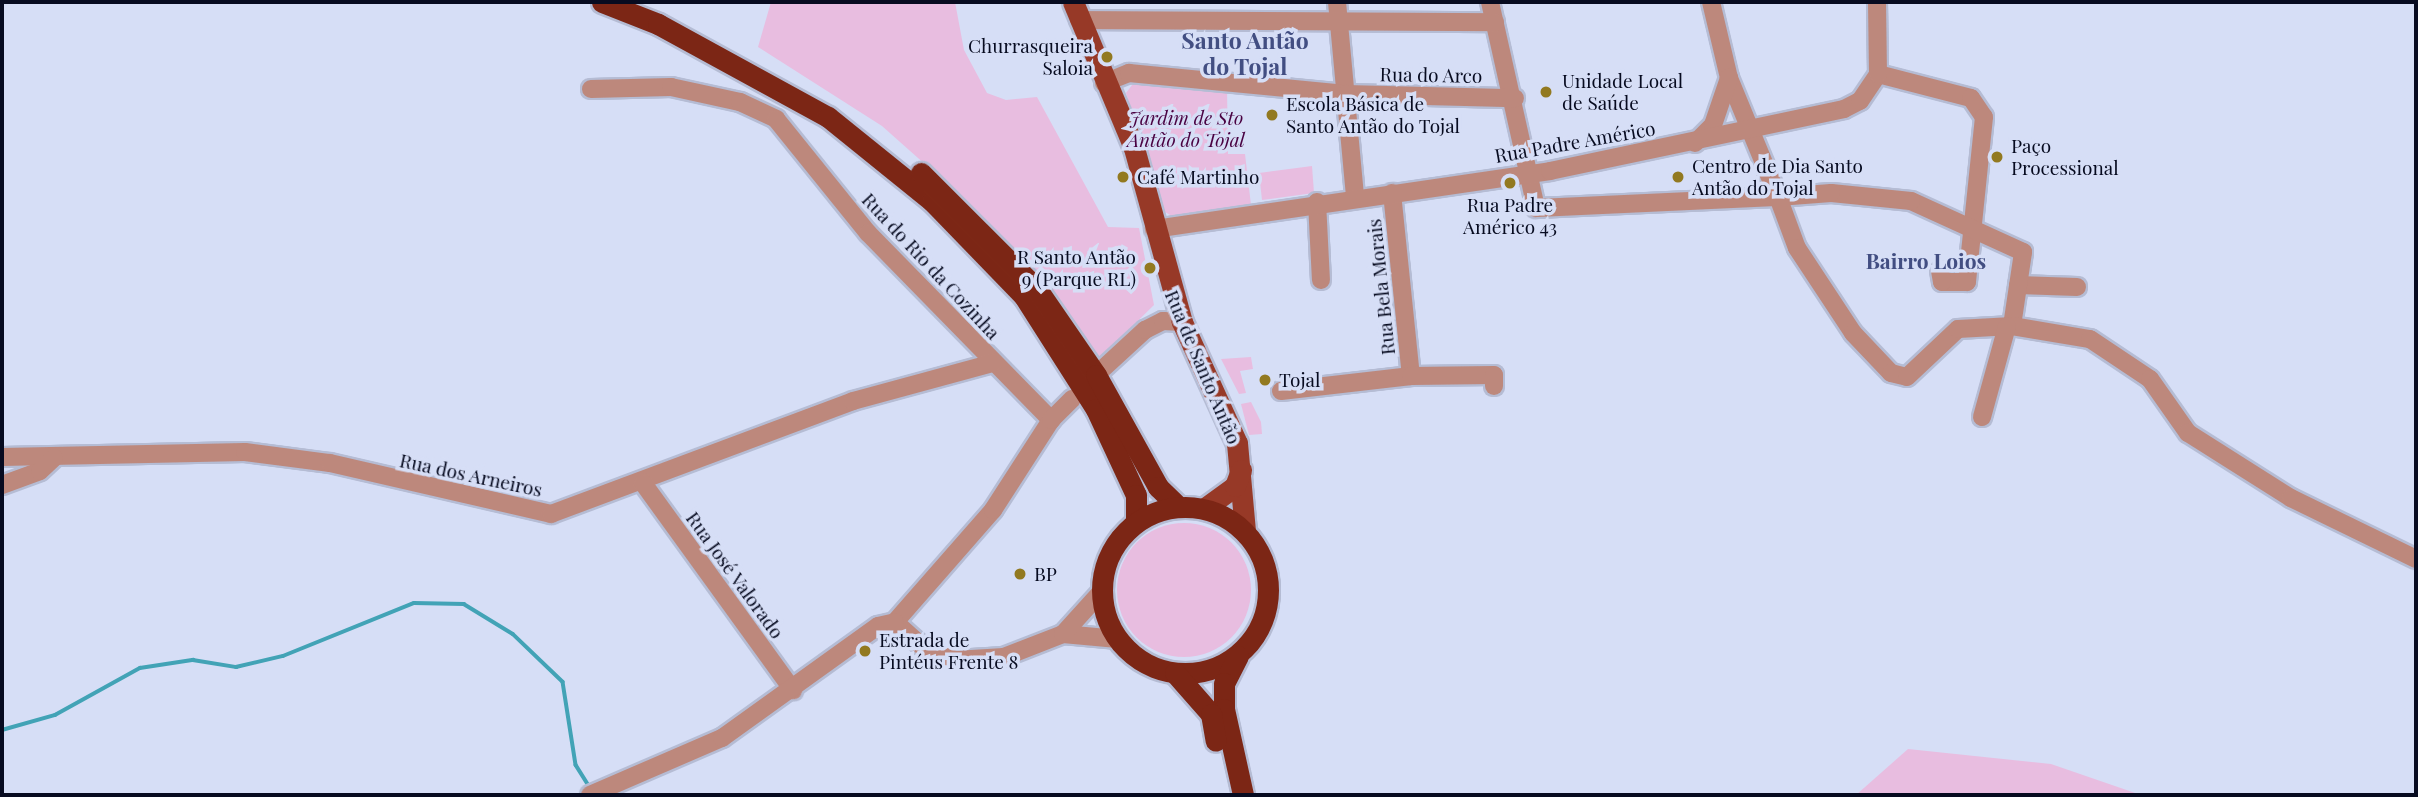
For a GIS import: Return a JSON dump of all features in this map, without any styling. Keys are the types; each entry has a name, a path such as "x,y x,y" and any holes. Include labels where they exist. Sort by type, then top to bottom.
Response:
{"highway":[{"path":"601,2 658,23 828,117 932,201 1024,296 1096,409 1136,495 1136,522"},
{"path":"639,2 838,106 944,192 1037,289 1096,375 1158,487 1178,506"},
{"path":"1239,654 1220,666 1175,673 1148,666 1118,639 1100,593 1115,542 1136,522 1178,506 1205,508 1245,531 1268,583 1256,634 1239,654 1224,683 1224,709 1243,795"},
{"path":"1175,673 1211,714 1228,795"}],"main road":[{"name":"Rua de Santo Antão","path":"1076,11 1104,83 1134,148 1154,229 1182,322 1243,465"},
{"path":"1205,508 1236,486 1243,465"},
{"path":"1243,465 1245,531"}],"street":[{"path":"1337,2 1355,196"},
{"path":"1490,2 1515,98 1531,173 1535,208 1702,204 1831,193 1911,201 1974,225 2023,252 2010,326 1982,417"},
{"path":"1711,2 1741,134"},
{"path":"1877,2 1878,74 1971,98 1984,117 1967,282 1942,282 1940,271"},
{"path":"1076,11 1186,10 1338,21 1495,22"},
{"name":"Rua do Arco","path":"1104,83 1129,73 1346,94 1515,98"},
{"name":"Rua Padre Américo","path":"1154,229 1355,196 1531,173 1741,134 1844,109 1860,101 1878,74"},
{"path":"1695,143 1720,112 1728,78"},
{"name":"Rua do Rio da Cozinha","path":"591,89 682,89 740,102 776,119 868,233 1051,419"},
{"path":"1720,112 1741,134 1778,197 1797,247 1853,333 1891,373 1907,377 1947,335 2010,326 2090,339 2150,379 2188,433 2291,498 2416,559"},
{"name":"Rua Bela Morais","path":"1392,193 1411,376"},
{"path":"1317,202 1321,280"},
{"path":"2018,285 2077,287"},
{"path":"1096,375 1145,330 1163,321 1182,322"},
{"name":"Rua dos Arneiros","path":"2,457 245,452 330,463 551,514 643,483 853,401 993,363"},
{"path":"1281,391 1411,376 1494,375 1494,386"},
{"path":"590,795 722,738 793,690 878,626 895,622 993,510 1051,419 1072,399"},
{"path":"2,485 40,471 54,458"},
{"name":"Rua José Valorado","path":"643,483 793,690"},
{"path":"1063,635 1100,593"},
{"path":"895,622 923,647 955,660 1004,657 1063,635 1118,639"}],"green space":[{"path":"771,2 955,2 964,50 987,93 1006,100 1037,97 1108,227 1139,228 1154,305 1098,360 963,198 882,126 758,47"},
{"name":"Jardim de Sto Antão do Tojal","path":"1135,81 1227,88 1228,154 1245,154 1251,205 1177,219 1165,212 1126,93"},
{"path":"1312,166 1314,193 1262,200 1259,173"},
{"path":"1251,357 1253,369 1240,371 1246,393 1239,394 1221,359"},
{"path":"1251,402 1261,422 1262,434 1249,435 1241,404"},
{"path":"1184,523 1210,528 1231,543 1246,564 1251,590 1246,616 1231,637 1210,652 1184,657 1158,652 1137,637 1122,616 1117,590 1122,564 1137,543 1158,528"},
{"path":"1908,749 2051,764 2141,795 1856,795"}],"waterway":[{"path":"2,730 55,715 140,668 193,660 236,667 283,656 414,603 464,604 513,634 563,682 576,765 591,789"}],"place":[{"name":"Churrasqueira Saloia","path":"1107,57"},
{"name":"Unidade Local de Saúde","path":"1546,92"},
{"name":"Escola Básica de Santo Antão do Tojal","path":"1272,115"},
{"name":"Paço Processional","path":"1997,157"},
{"name":"Café Martinho","path":"1123,177"},
{"name":"Centro de Dia Santo Antão do Tojal","path":"1678,177"},
{"name":"Rua Padre Américo 43","path":"1510,183"},
{"name":"R Santo Antão 9 (Parque RL)","path":"1150,268"},
{"name":"Tojal","path":"1265,380"},
{"name":"BP","path":"1020,574"},
{"name":"Estrada de Pintéus Frente 8","path":"865,651"}],"district":[{"name":"Santo Antão do Tojal","path":"1245,53"},
{"name":"Bairro Loios","path":"1926,260"}]}
